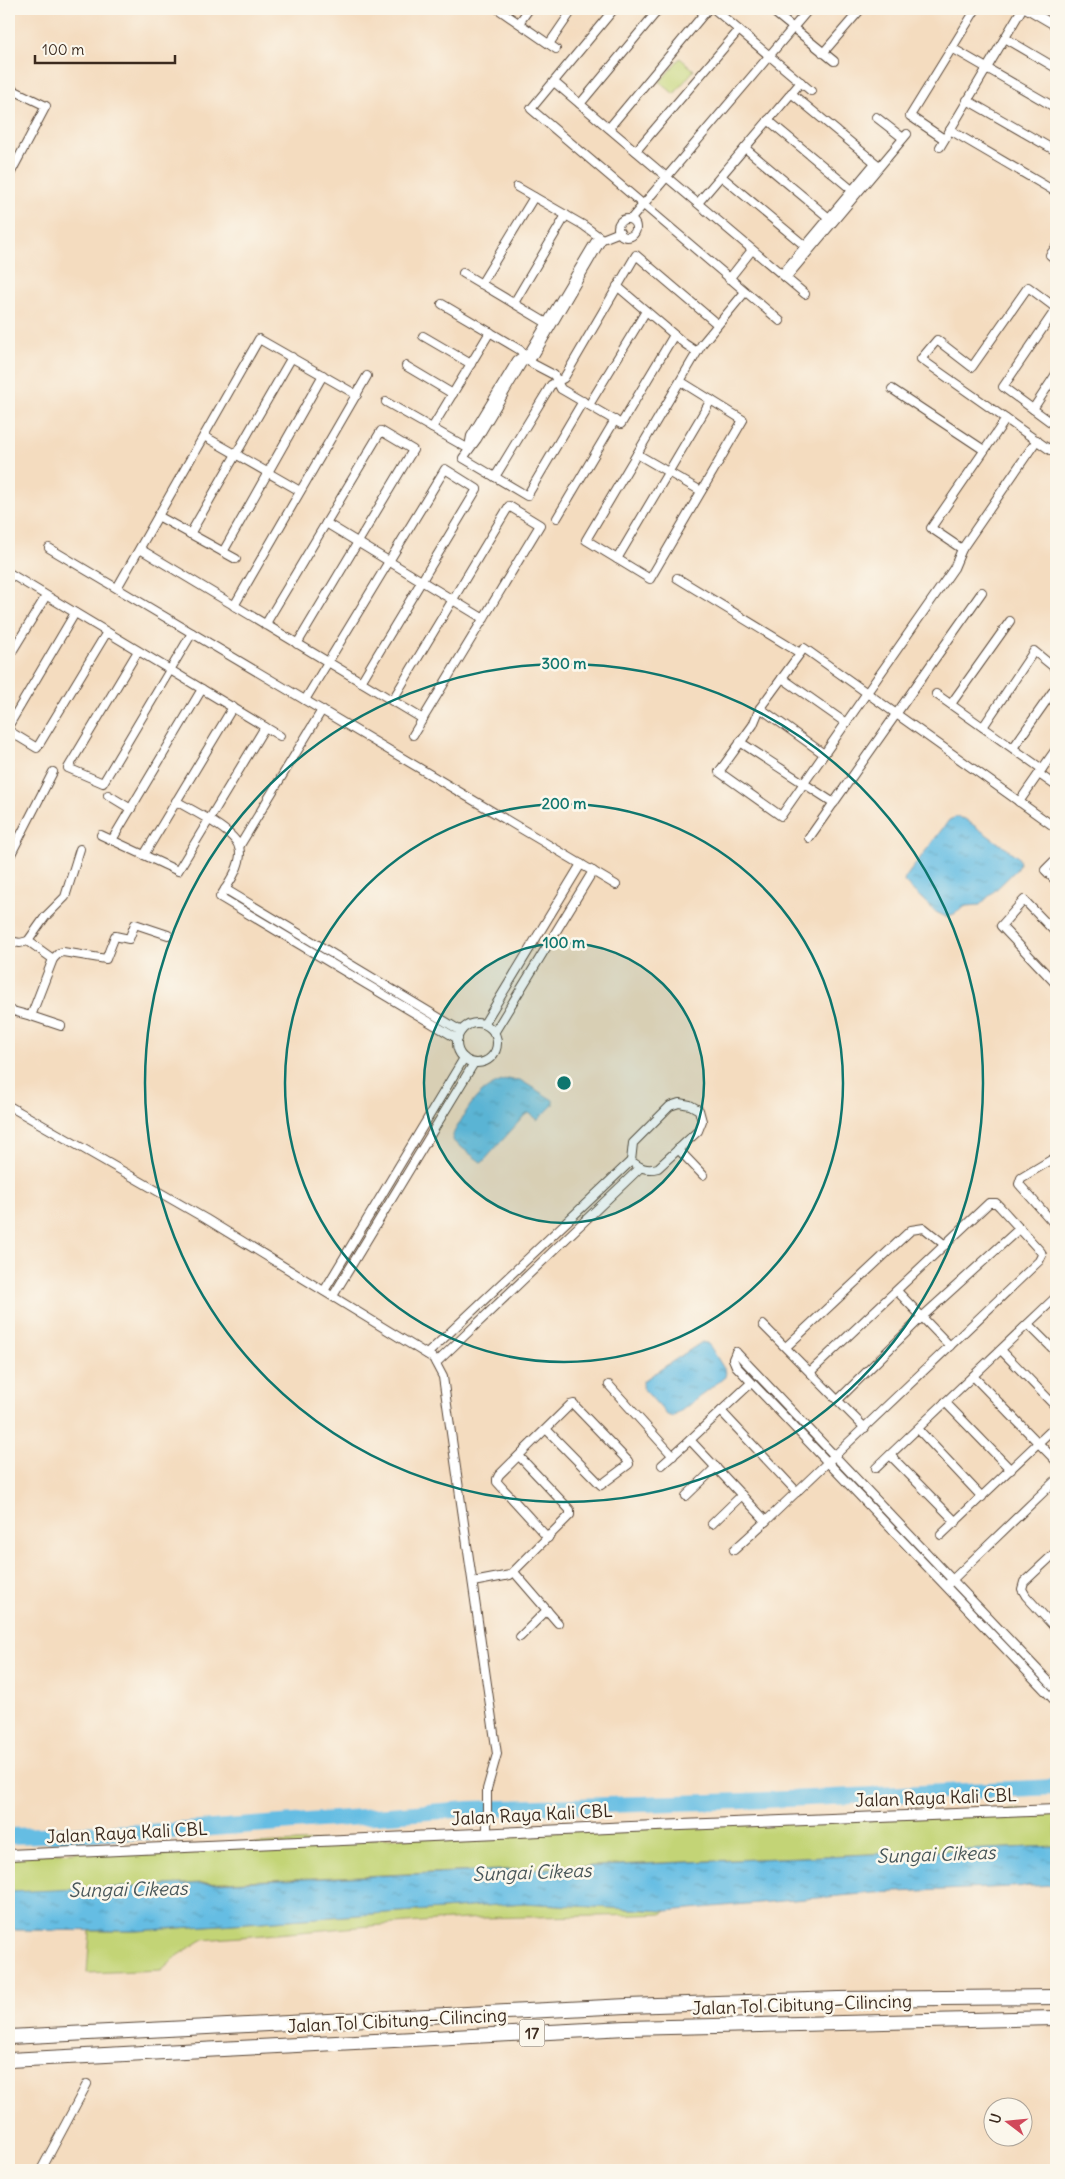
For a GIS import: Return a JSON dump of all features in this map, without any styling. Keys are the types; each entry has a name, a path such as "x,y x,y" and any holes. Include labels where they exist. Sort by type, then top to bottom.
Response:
{"highway":[{"name":"Jalan Tol Cibitung–Cilincing","path":"9,2037 627,2006 838,1999 1056,1997"},
{"name":"Jalan Tol Cibitung–Cilincing","path":"9,2060 626,2028 1056,2018"}],"main road":[{"name":"Jalan Raya Kali CBL","path":"9,1855 1056,1810"}],"street":[{"path":"498,9 552,46 573,9"},
{"path":"519,23 528,9"},
{"path":"614,9 531,109 780,321"},
{"path":"580,104 659,9"},
{"path":"609,128 708,9"},
{"path":"714,9 810,91"},
{"path":"770,9 834,62"},
{"path":"631,220 809,9"},
{"path":"823,53 861,9"},
{"path":"944,139 910,116 976,9"},
{"path":"940,147 1022,9"},
{"path":"1027,9 1056,26"},
{"path":"636,151 739,30"},
{"path":"1005,38 1056,67"},
{"path":"952,48 1056,108"},
{"path":"554,82 805,294"},
{"path":"698,203 800,82"},
{"path":"9,98 13,90 46,106 9,176"},
{"path":"791,93 877,165"},
{"path":"967,100 1056,151"},
{"path":"784,276 805,246 852,190 905,136 876,117"},
{"path":"768,120 852,190"},
{"path":"950,130 1056,192"},
{"path":"745,148 828,218"},
{"path":"784,276 877,165"},
{"path":"721,176 805,246"},
{"path":"517,187 566,215 602,239"},
{"path":"481,284 534,197"},
{"path":"514,303 566,215"},
{"path":"626,219 631,220 636,227 635,232 627,236 620,232 619,226 621,221 626,219"},
{"path":"620,232 595,242 549,324 527,357 517,360 506,377 471,436 469,448 463,458 527,496 646,311"},
{"path":"1056,247 1050,255 1056,260"},
{"path":"729,278 752,250"},
{"path":"496,477 551,385 564,378 636,255 717,324"},
{"path":"463,273 549,324"},
{"path":"617,286 674,335 697,352"},
{"path":"1056,426 1002,387 1056,309 1028,287 972,367 937,340 921,359 1050,450 1056,441"},
{"path":"680,381 743,420 650,579 586,540 697,352 717,324 745,292"},
{"path":"442,304 520,350 533,364 554,375 562,389 621,424 674,335"},
{"path":"432,428 490,332"},
{"path":"423,336 471,364"},
{"path":"117,588 260,339 357,395"},
{"path":"190,534 292,358"},
{"path":"406,366 453,394"},
{"path":"1033,409 1056,374"},
{"path":"223,552 323,375"},
{"path":"234,606 367,376"},
{"path":"892,389 984,450"},
{"path":"617,559 711,400"},
{"path":"386,402 469,448"},
{"path":"962,549 931,528 1006,419"},
{"path":"557,518 615,420"},
{"path":"265,625 381,431 413,450 297,644"},
{"path":"204,436 300,492"},
{"path":"1037,440 962,549 954,568 867,692 781,816 719,772 753,725 760,708 804,648 867,692 1056,828"},
{"path":"637,454 701,492"},
{"path":"305,700 445,469 477,489 361,682"},
{"path":"392,701 509,506 540,525 414,735"},
{"path":"158,516 236,559"},
{"path":"326,523 484,618"},
{"path":"50,548 616,885"},
{"path":"140,548 423,719"},
{"path":"9,585 11,575 280,736"},
{"path":"677,578 800,653"},
{"path":"809,838 982,592"},
{"path":"13,650 46,596"},
{"path":"9,725 75,613"},
{"path":"951,704 1010,621"},
{"path":"9,731 37,748 107,632"},
{"path":"138,651 68,768 103,783 192,633"},
{"path":"983,726 1034,651 1056,668"},
{"path":"782,678 846,723"},
{"path":"1013,748 1056,687"},
{"path":"112,840 202,689"},
{"path":"936,694 1013,748 1056,786"},
{"path":"144,855 233,707"},
{"path":"760,708 824,754"},
{"path":"322,710 239,847 234,872 220,897 458,1039"},
{"path":"101,835 178,870 265,727"},
{"path":"740,742 834,803"},
{"path":"1019,802 1056,750"},
{"path":"9,858 53,772"},
{"path":"108,795 131,809"},
{"path":"176,802 229,833 239,847"},
{"path":"9,941 20,943 28,941 45,917 64,897 80,849"},
{"path":"1056,859 1046,870 1056,881"},
{"path":"484,1024 581,864"},
{"path":"494,1033 593,871"},
{"path":"225,889 461,1031"},
{"path":"1056,934 1024,900 1001,926 1056,984"},
{"path":"31,1016 53,960 59,953 106,959 115,936 129,939 135,924 168,935"},
{"path":"28,941 53,960"},
{"path":"9,1010 61,1026"},
{"path":"476,1023 484,1024 494,1033 497,1044 495,1052 490,1059 474,1063 464,1058 460,1052 458,1039 461,1031 468,1025 476,1023"},
{"path":"324,1291 464,1058"},
{"path":"333,1296 474,1063"},
{"path":"427,1354 631,1161 632,1143 670,1106 679,1103 690,1105 699,1110 702,1121 698,1131 658,1168 650,1170 640,1168 631,1161"},
{"path":"9,1106 206,1219 427,1354 436,1363 444,1377 497,1754 487,1789 487,1833"},
{"path":"678,1149 703,1175"},
{"path":"1055,1160 1021,1178 1019,1184 1056,1226"},
{"path":"436,1363 640,1168"},
{"path":"734,1550 835,1457 1042,1255 1038,1248 1000,1207 989,1203 810,1372"},
{"path":"786,1347 911,1230 924,1228 945,1245"},
{"path":"838,1400 923,1316 1020,1228"},
{"path":"535,1252 543,1260"},
{"path":"897,1291 950,1346"},
{"path":"876,1468 1056,1297"},
{"path":"1028,1324 1056,1352"},
{"path":"764,1325 865,1428"},
{"path":"1001,1350 1056,1407"},
{"path":"1056,1690 736,1352 734,1359 736,1366 751,1383 1056,1702"},
{"path":"974,1376 1056,1461"},
{"path":"662,1465 751,1383"},
{"path":"609,1385 673,1456"},
{"path":"946,1402 1011,1470"},
{"path":"546,1429 601,1485 629,1464 628,1460 574,1404 570,1405 498,1475 497,1482 548,1538"},
{"path":"721,1411 797,1492"},
{"path":"941,1535 1056,1426"},
{"path":"918,1429 982,1497"},
{"path":"690,1440 766,1521"},
{"path":"890,1455 956,1522"},
{"path":"473,1582 510,1576 570,1515 570,1510 519,1456"},
{"path":"686,1496 716,1467"},
{"path":"946,1586 1056,1480"},
{"path":"712,1524 742,1495"},
{"path":"1056,1552 1024,1582 1022,1589 1056,1629"},
{"path":"514,1572 558,1623"},
{"path":"520,1637 547,1610"},
{"path":"1049,1621 1056,1614"},
{"path":"41,2170 86,2084"}],"green space":[{"path":"680,58 694,70 674,94 660,82"},
{"path":"1056,1808 1056,1846 220,1882 9,1893 9,1855"},
{"path":"524,1903 666,1911 662,1914 640,1915 505,1917 448,1920 202,1940 178,1955 161,1970 87,1973 90,1931 136,1931"}],"water":[{"path":"956,817 965,819 1018,857 1020,863 1016,870 980,905 966,906 946,917 936,912 904,882 905,878 949,820"},
{"path":"508,1079 520,1080 553,1100 553,1105 538,1120 529,1113 525,1115 482,1163 453,1141 453,1134 469,1107 481,1093 497,1083"},
{"path":"702,1342 708,1343 726,1372 725,1377 673,1417 667,1415 642,1387 643,1381"},
{"name":"Sungai Cikeas","path":"1056,1846 1056,1885 874,1893 666,1911 524,1903 136,1931 9,1930 9,1892"}],"waterway":[{"path":"9,1836 172,1831 469,1809 744,1801 1056,1787"}]}
